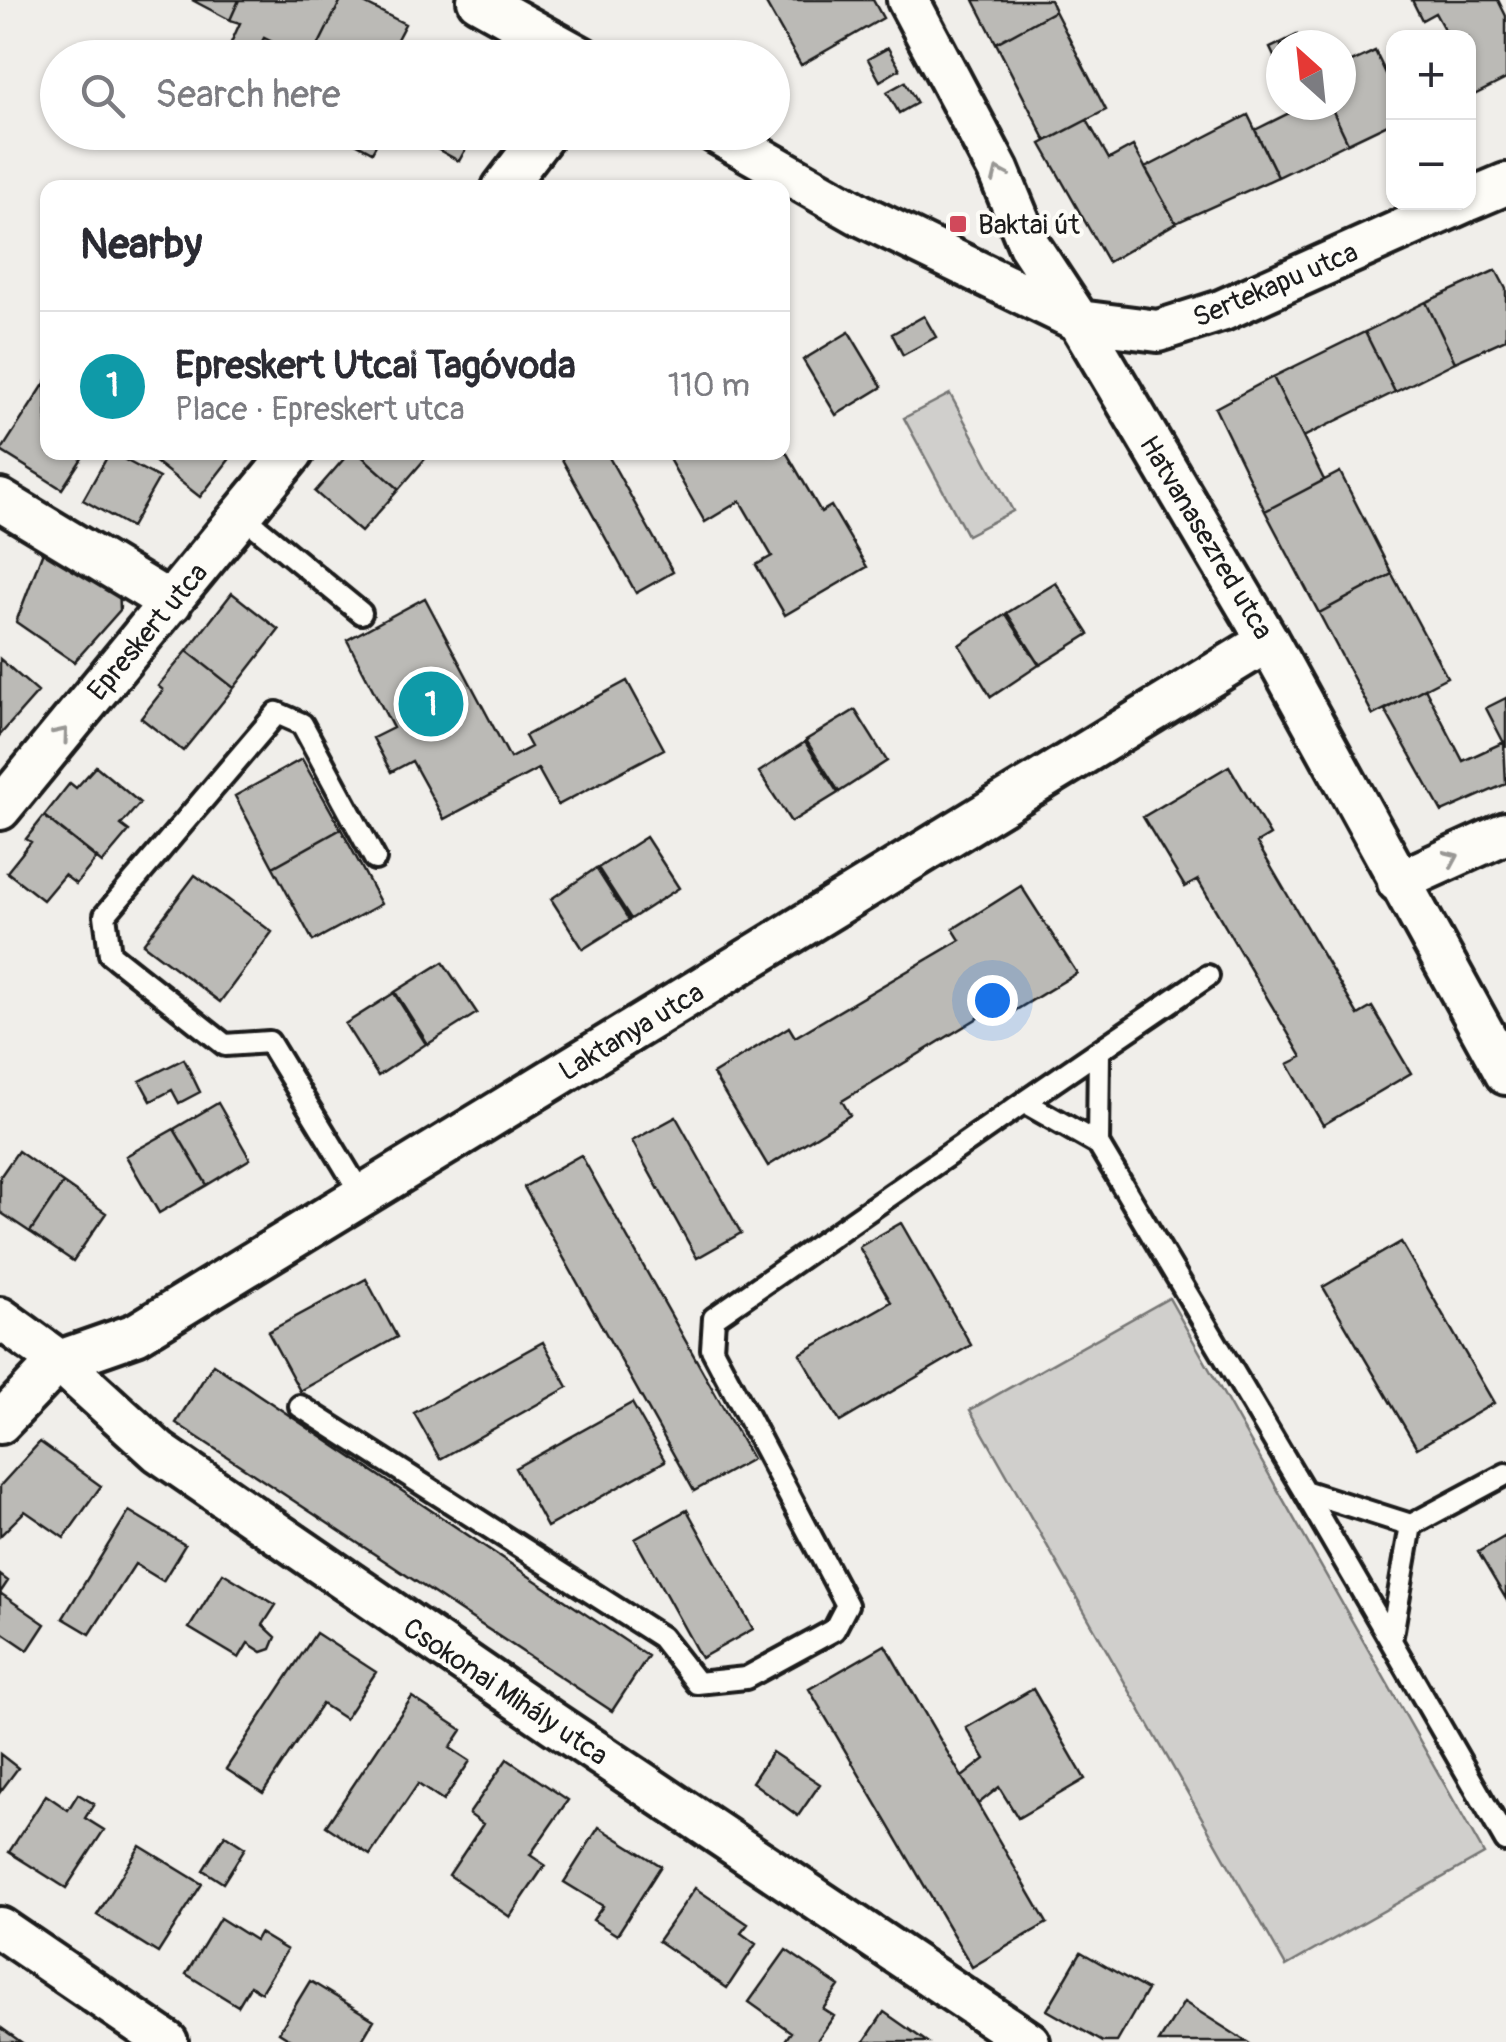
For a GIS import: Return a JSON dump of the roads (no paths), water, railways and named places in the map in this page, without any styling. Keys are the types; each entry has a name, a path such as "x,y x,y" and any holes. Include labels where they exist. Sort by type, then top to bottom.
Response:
{"street":[{"path":"479,0 550,40"},
{"name":"Hatvanasezred utca","path":"908,0 998,170 1028,245 1079,320 1268,640 1506,1074"},
{"path":"508,180 532,150"},
{"path":"747,150 860,214 1079,320"},
{"name":"Sertekapu utca","path":"1476,197 1506,184"},
{"name":"Sertekapu utca","path":"1079,320 1158,331 1222,311 1446,210"},
{"name":"Epreskert utca","path":"0,809 287,460"},
{"path":"0,500 171,603"},
{"name":"Laktanya utca","path":"0,1424 59,1362 136,1334 1268,640"},
{"path":"1398,882 1506,833"},
{"name":"Csokonai Mihály utca","path":"0,1318 59,1362 158,1452 553,1724 1028,2042"},
{"path":"0,1928 167,2042"}],"lane":[{"path":"243,516 361,613"},
{"path":"362,1195 269,1042 225,1046 110,954 105,915 277,713 302,724 375,858"},
{"path":"300,1406 661,1638 697,1683 746,1678 834,1630 846,1605 712,1350 714,1318 1208,976"},
{"path":"1098,1144 1099,1051"},
{"path":"1024,1102 1098,1144 1506,1841"},
{"path":"1304,1491 1410,1525 1506,1474"},
{"path":"1391,1641 1410,1525"}],"place":[{"name":"Baktai út","path":"958,224"},
{"name":"Epreskert Utcai Tagóvoda","path":"431,704"}]}
